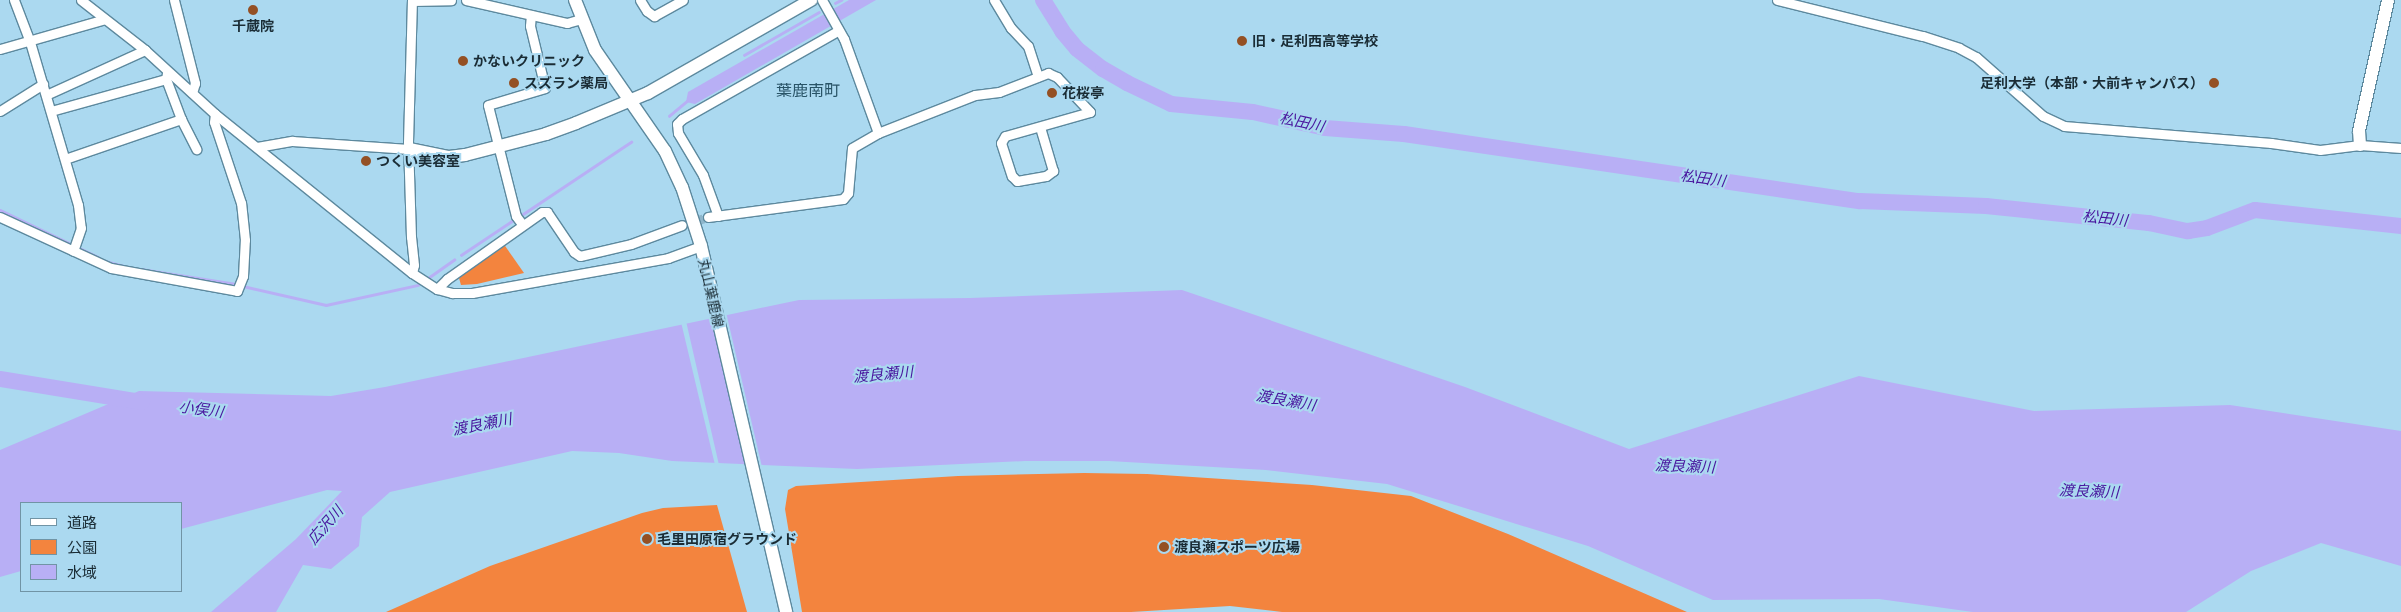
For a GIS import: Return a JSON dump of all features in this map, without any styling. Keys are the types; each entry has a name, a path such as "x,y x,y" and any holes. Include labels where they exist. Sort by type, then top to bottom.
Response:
{"main road":[{"name":"丸山葉鹿線","path":"575,0 581,19 600,57 665,151 675,170 702,252 786,612"},
{"path":"409,149 449,157 546,134 630,101 685,73 811,0"},
{"path":"2360,145 2359,131 2388,0"}],"street":[{"path":"14,0 30,42 78,205 81,228 75,247"},
{"path":"81,0 168,69 214,114 412,273 437,289 452,293 472,293 702,252"},
{"path":"174,0 194,83 192,93"},
{"path":"412,273 414,266 410,217 409,149 412,0 450,0"},
{"path":"466,0 532,16 567,22 581,19"},
{"path":"640,0 647,11 654,16 683,0"},
{"path":"822,0 837,27 878,133"},
{"path":"994,0 1011,28 1028,46 1038,76"},
{"path":"1777,0 1923,36 1959,48 1983,63 2043,116 2064,126 2271,143 2320,150 2360,145 2401,148"},
{"path":"522,224 516,216 488,105 545,88 530,26 532,16"},
{"path":"0,49 30,42 105,19"},
{"path":"718,216 704,175 678,132 677,124 682,119 837,27"},
{"path":"46,94 145,50"},
{"path":"168,69 166,79 181,119 196,149"},
{"path":"708,217 843,199 848,193 852,148 878,133 975,95 999,92 1048,73 1057,77 1090,112 1005,136 1001,143 1012,176 1017,181 1046,176 1053,171 1040,127"},
{"path":"51,111 166,79"},
{"path":"0,111 43,84"},
{"path":"0,217 75,247 111,268 238,292 243,276 245,240 241,203 214,122 214,114"},
{"path":"65,159 181,119"},
{"path":"256,148 292,141 409,149"},
{"path":"437,289 446,279 522,224 542,212 547,212 574,252 580,256 631,244 682,225"}],"green space":[{"path":"503,243 524,273 477,284 461,285 459,278 461,272"},
{"name":"渡良瀬スポーツ広場","path":"1084,473 1147,474 1312,485 1411,496 1508,534 1687,612 1282,612 1230,606 1131,612 802,612 785,509 788,490 796,486 958,476"},
{"name":"毛里田原宿グラウンド","path":"717,505 747,612 386,612 490,566 642,513 663,508"}],"water":[{"path":"849,0 876,0 695,104 686,102 688,92"},
{"path":"1182,290 1465,387 1629,449 1859,376 2034,411 2230,405 2401,431 2401,566 2321,543 2251,571 2186,612 1973,612 1879,599 1713,600 1588,546 1387,484 1266,470 1109,461 1025,461 857,469 672,461 619,453 572,451 390,492 362,517 359,546 331,569 303,565 276,612 211,612 296,539 342,491 327,490 182,529 182,502 20,502 20,571 0,577 0,450 139,391 331,396 385,387 799,300 970,298"}],"pier":[{"path":"726,312 762,467 747,467 712,315"},
{"path":"686,321 719,465 715,465 681,322"}],"waterway":[{"path":"835,3 841,0"},
{"name":"松田川","path":"1043,0 1062,31 1077,49 1103,69 1171,104 1253,112 1325,128 1404,134 1860,201 1986,206 2149,223 2188,231 2207,228 2255,210 2401,226"},
{"path":"744,55 819,12"},
{"path":"669,116 687,101"},
{"path":"523,214 631,142"},
{"path":"0,210 98,257"},
{"path":"461,255 512,221"},
{"path":"428,278 454,260"},
{"path":"105,261 124,266"},
{"path":"141,269 236,284"},
{"path":"243,286 326,305 418,285"},
{"name":"小俣川","path":"0,379 142,402"}],"tunnel":[{"path":"682,225 708,217"}],"place":[{"name":"千蔵院","path":"253,10"},
{"name":"旧・足利西高等学校","path":"1242,41"},
{"name":"かないクリニック","path":"463,61"},
{"name":"スズラン薬局","path":"514,83"},
{"name":"足利大学（本部・大前キャンパス）","path":"2214,83"},
{"name":"花桜亭","path":"1052,93"},
{"name":"つくい美容室","path":"366,161"},
{"name":"毛里田原宿グラウンド","path":"647,539"},
{"name":"渡良瀬スポーツ広場","path":"1164,547"}],"district":[{"name":"葉鹿南町","path":"808,90"}],"water label":[{"name":"渡良瀬川","path":"883,374"},
{"name":"渡良瀬川","path":"1286,400"},
{"name":"渡良瀬川","path":"482,424"},
{"name":"渡良瀬川","path":"1685,466"},
{"name":"渡良瀬川","path":"2089,491"},
{"name":"広沢川","path":"325,525"}]}
